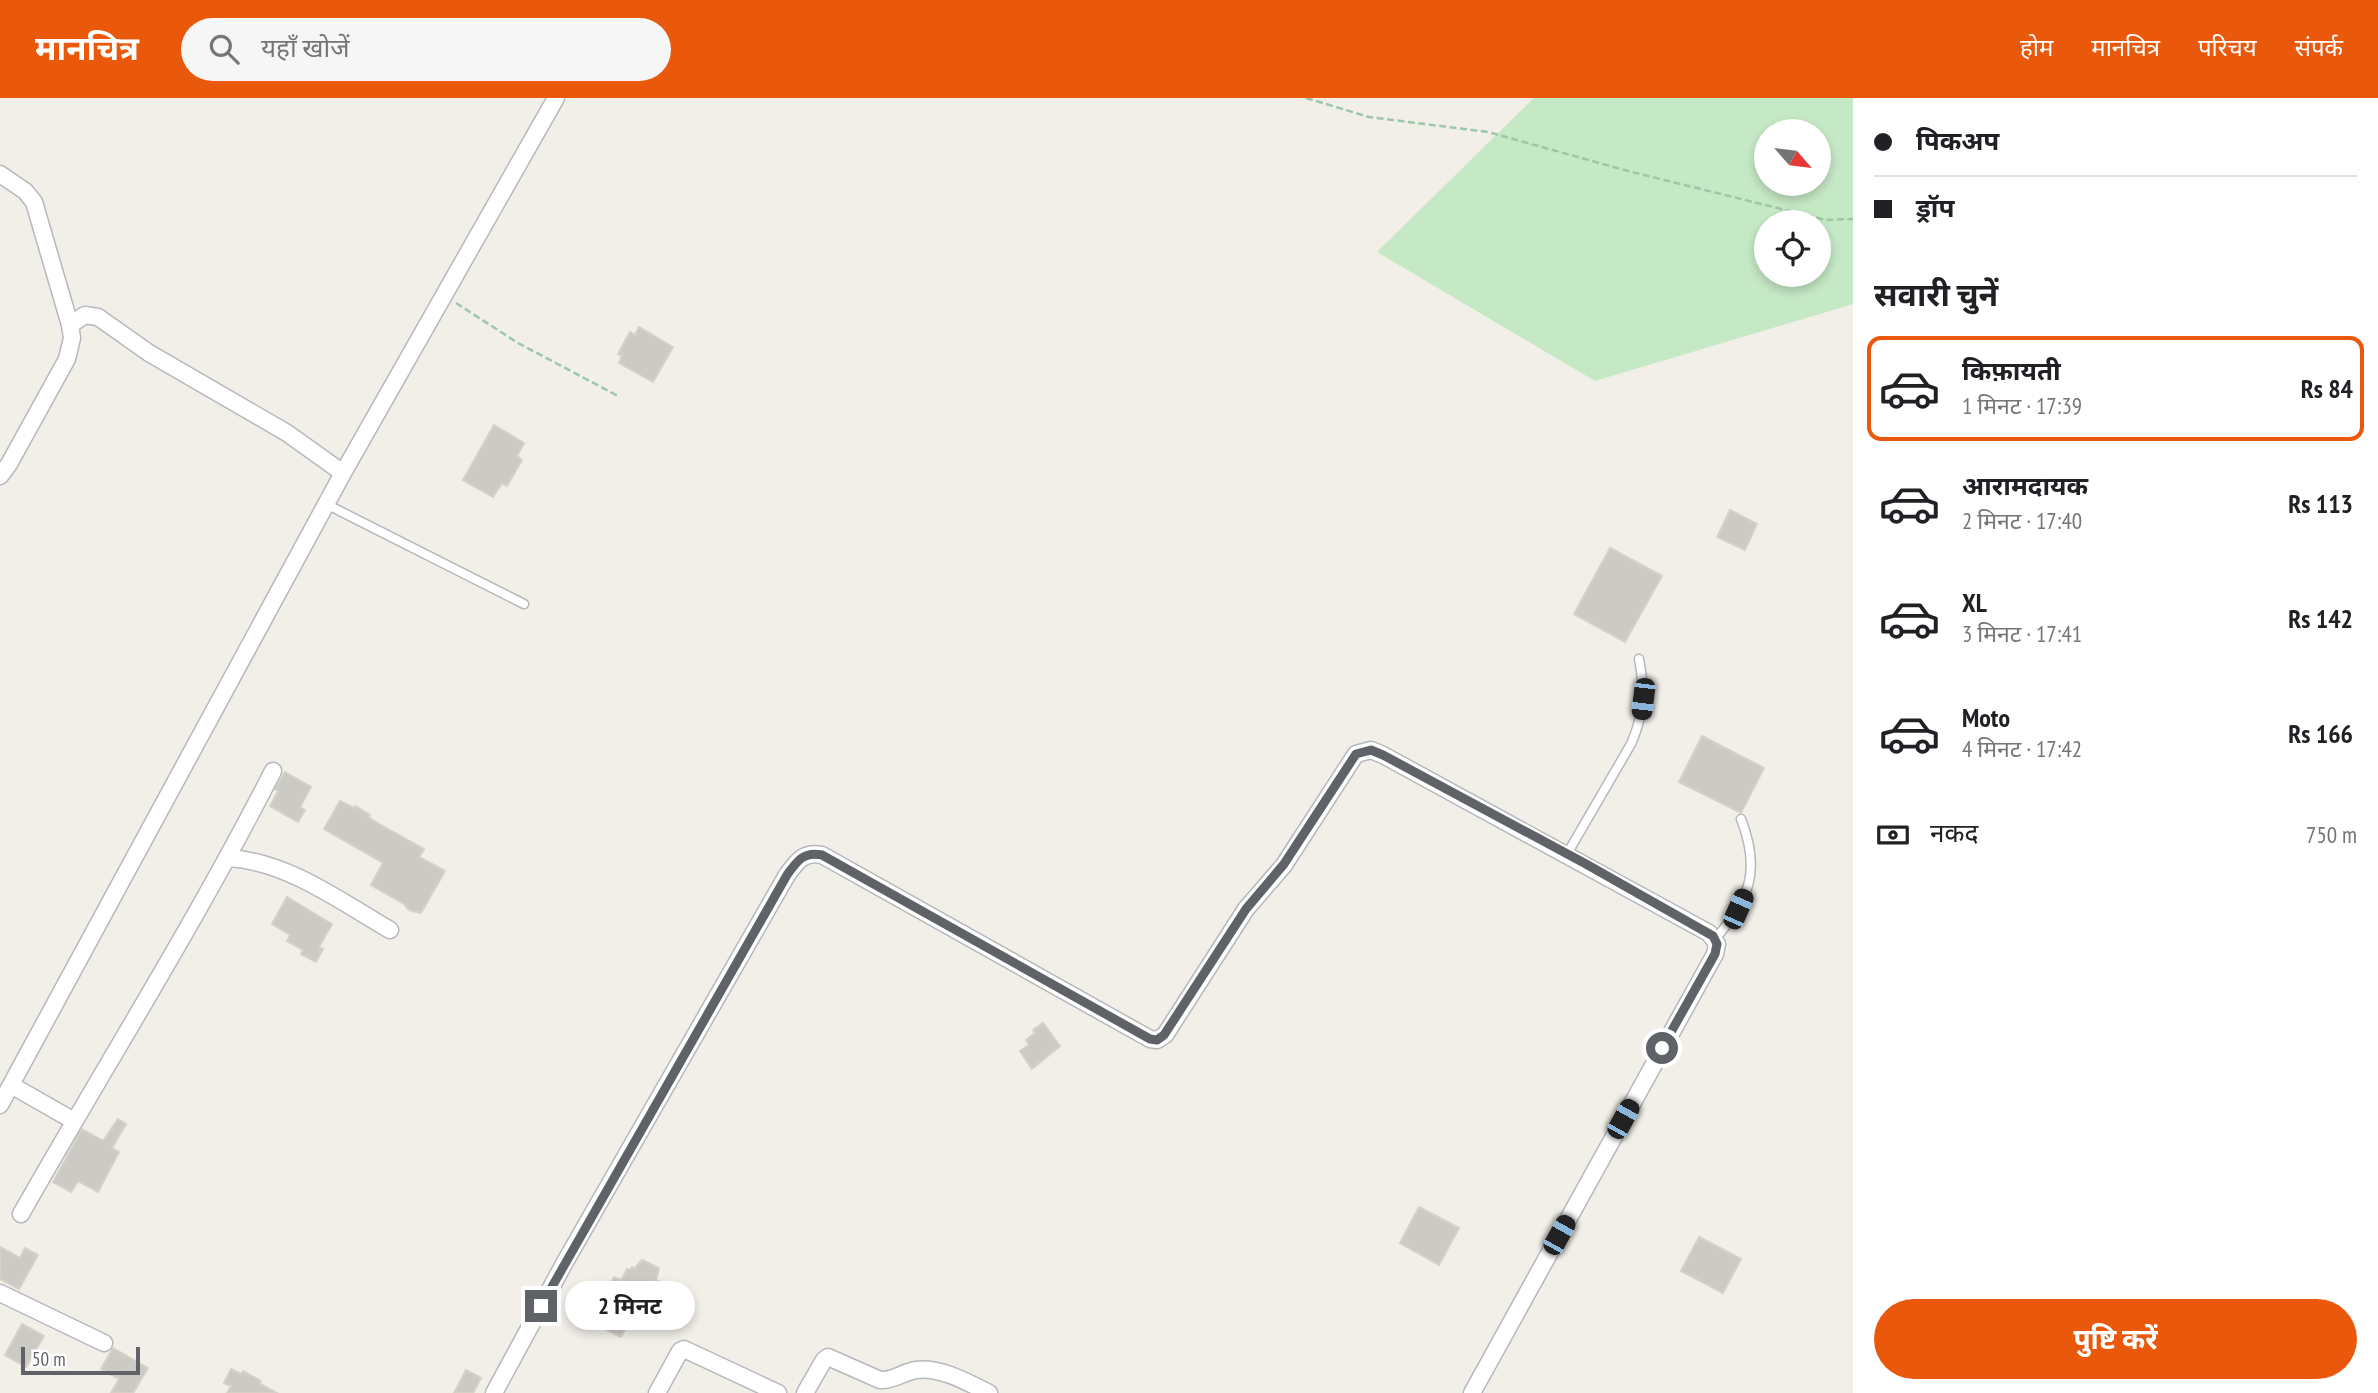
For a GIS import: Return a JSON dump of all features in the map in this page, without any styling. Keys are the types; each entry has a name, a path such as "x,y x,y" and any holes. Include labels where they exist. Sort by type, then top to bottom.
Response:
{"street":[{"path":"0,1105 343,473 556,98"},
{"path":"0,174 25,191 34,202 72,338 67,359 0,476"},
{"path":"70,325 85,315 98,317 149,354 287,433 343,473"},
{"path":"494,1393 565,1262 797,861 807,854 822,855 1150,1039 1157,1040 1164,1035 1246,909 1284,864 1356,754 1371,750 1709,933 1716,939 1717,944 1715,954 1472,1393"},
{"path":"21,1214 229,858 273,771"},
{"path":"229,858 249,859 296,877 390,930"},
{"path":"11,1085 74,1121"},
{"path":"0,1293 104,1343"},
{"path":"657,1393 680,1351 684,1349 778,1393"},
{"path":"805,1393 828,1357 880,1380 888,1380 916,1370 931,1370 989,1393"}],"lane":[{"path":"326,504 524,604"},
{"path":"1567,854 1632,744 1639,727 1643,699 1639,659"},
{"path":"1716,939 1738,909 1750,879 1749,842 1741,819"}],"path":[{"path":"1306,98 1369,117 1488,132 1628,171 1826,220 1853,219"},
{"path":"444,295 518,344 620,397"}],"green space":[{"path":"1534,98 1853,98 1853,304 1595,381 1377,252"}],"building":[{"path":"639,327 673,347 653,382 619,363 622,356 618,354 630,332 635,335"},
{"path":"494,425 524,443 517,456 522,460 507,486 502,483 493,497 463,480"},
{"path":"1730,510 1757,524 1745,550 1717,537"},
{"path":"1610,548 1662,576 1625,642 1574,614"},
{"path":"1702,736 1764,768 1741,813 1679,782"},
{"path":"285,772 311,787 300,807 305,810 298,822 270,806 278,791 275,789"},
{"path":"340,801 354,808 355,806 379,824 424,849 419,857 445,871 421,913 409,910 404,904 371,885 383,863 324,829"},
{"path":"287,897 332,924 319,947 323,949 316,962 301,954 303,950 287,941 290,935 272,924"},
{"path":"1043,1023 1060,1046 1032,1069 1020,1051 1029,1045 1026,1040 1035,1033 1033,1030"},
{"path":"118,1119 126,1124 112,1148 119,1152 98,1192 78,1181 71,1192 53,1182 82,1129 103,1141"},
{"path":"1419,1207 1459,1228 1439,1265 1400,1243"},
{"path":"1699,1237 1741,1259 1723,1293 1681,1271"},
{"path":"0,1247 20,1258 25,1248 38,1255 19,1289 0,1279"},
{"path":"642,1260 659,1268 656,1280 662,1283 656,1299 659,1301 651,1317 627,1326 621,1337 607,1330 613,1318 605,1294 614,1277 621,1280 627,1269 634,1269"},
{"path":"22,1324 44,1336 26,1367 5,1355"},
{"path":"113,1348 148,1368 133,1393 111,1393 119,1379 101,1369"},
{"path":"231,1369 241,1374 243,1371 277,1393 227,1393 231,1386 224,1383"},
{"path":"466,1370 481,1378 473,1393 454,1393"}],"route":[{"path":"541,1306 787,875 797,861 807,854 822,855 1150,1039 1157,1040 1162,1038 1246,909 1284,864 1356,754 1371,750 1586,864 1716,939 1715,954 1662,1048"}]}
